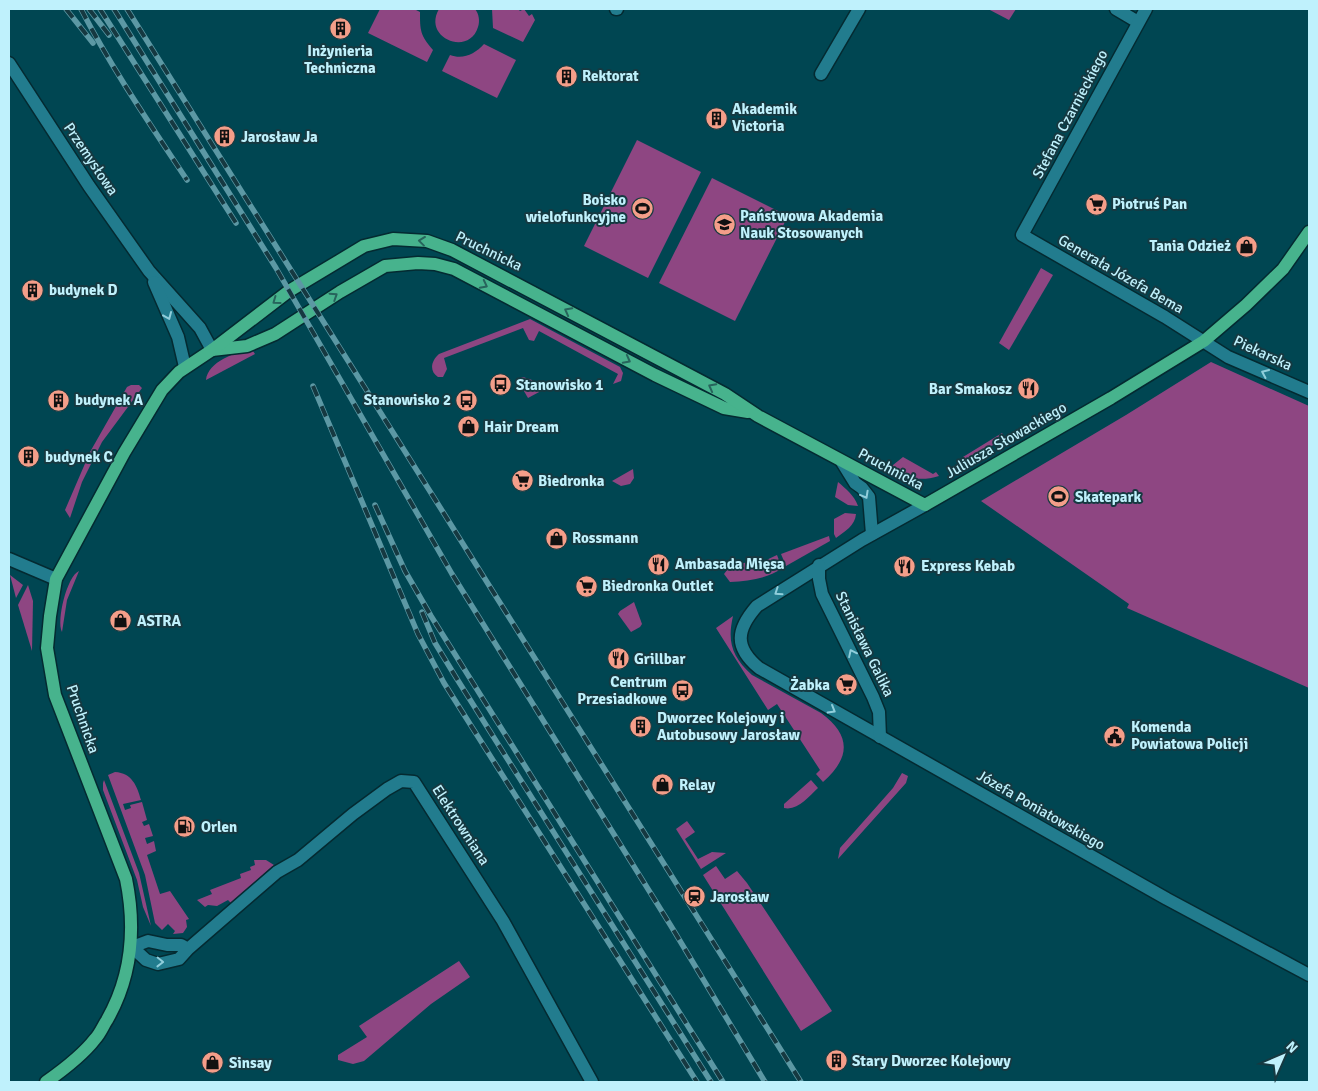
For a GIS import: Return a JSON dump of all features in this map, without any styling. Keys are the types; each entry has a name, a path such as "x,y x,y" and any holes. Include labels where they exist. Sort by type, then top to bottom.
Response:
{"main road":[{"name":"Juliusza Słowackiego","path":"925,505 1111,398 1204,341 1246,305 1283,269 1309,232"},
{"name":"Pruchnicka","path":"46,1082 76,1059 96,1039 117,1002 132,947 131,903 126,879 55,695 47,648 56,580 129,444 162,390 185,367 212,350 289,291 364,246 393,239 427,241 452,250 482,265 724,394 753,413 925,505"},
{"name":"Pruchnicka","path":"212,350 247,346 275,334 340,292 385,266 418,263 435,264 454,269 655,375 724,408 753,413"}],"street":[{"path":"821,74 859,9"},
{"path":"1116,9 1138,22"},
{"name":"Stefana Czarnieckiego","path":"1022,235 1146,9"},
{"name":"Przemysłowa","path":"9,63 89,186 149,271"},
{"name":"Generała Józefa Bema","path":"1022,235 1204,341"},
{"path":"149,271 200,328 212,350"},
{"path":"149,271 178,337 185,367"},
{"name":"Piekarska","path":"1204,341 1228,357 1309,392"},
{"name":"Pruchnicka","path":"842,462 855,482 869,497 872,534"},
{"name":"Juliusza Słowackiego","path":"759,668 748,658 742,646 740,632 745,619 757,606 872,534 925,505"},
{"path":"9,559 56,580"},
{"name":"Stanisława Galika","path":"819,566 822,594 879,712 880,737"},
{"name":"Józefa Poniatowskiego","path":"759,668 1167,899 1309,975"},
{"name":"Elektrowniana","path":"132,947 146,960 158,964 179,959 188,949 277,872 298,860 387,788 401,781 414,782 503,920 592,1082"},
{"path":"132,947 148,941 167,945 181,945 188,949"}],"shaded area":[{"path":"380,9 414,9 420,12 422,32 425,40 433,50 427,62 368,33"},
{"path":"439,9 475,9 479,22 473,36 466,41 457,42 441,35 435,19"},
{"path":"492,9 518,9 520,11 524,9 529,16 532,14 535,20 523,42 493,28"},
{"path":"988,9 1016,9 1009,20"},
{"path":"484,44 516,60 497,98 442,71 450,55 460,57 468,55 477,51"},
{"name":"Boisko wielofunkcyjne","path":"637,140 701,172 648,278 584,246"},
{"path":"712,178 788,216 735,321 659,283"},
{"path":"1041,268 1053,275 1009,350 999,343"},
{"path":"530,319 620,367 623,373 621,381 613,384 618,374 539,331 534,341 529,340 523,328 444,358 447,369 443,377 438,377 433,372 434,360 439,354"},
{"path":"251,348 255,354 206,380 208,373 217,363 231,355"},
{"path":"1211,362 1309,406 1309,688 1127,608 1129,604 981,501"},
{"path":"523,377 532,380 541,391 528,398 517,379"},
{"path":"139,385 142,388 102,442 82,482 70,518 65,510 90,452 127,387"},
{"path":"1002,433 1005,438 966,461 963,457"},
{"path":"903,457 933,474 936,472 939,476 919,479 900,475 888,469"},
{"path":"633,469 634,478 630,484 621,486 612,481"},
{"path":"838,482 852,495 858,506 848,505 835,497"},
{"path":"845,513 856,514 854,522 836,538 834,534 834,519"},
{"path":"829,536 830,541 786,566 781,554"},
{"path":"777,555 782,568 764,577 730,582 724,574 731,565 750,562 753,566"},
{"path":"79,571 67,600 62,632 60,619 64,599 70,581"},
{"path":"10,575 23,585 16,598"},
{"path":"28,585 33,601 32,651 18,605"},
{"path":"634,602 642,624 631,632 618,614"},
{"path":"733,616 731,641 736,655 745,668 752,675 821,713 838,730 844,747 842,756 832,773 823,782 816,774 820,770 777,704 768,710 716,628"},
{"path":"115,772 130,778 138,790 141,800 123,804 125,810 131,808 130,805 142,802 147,820 142,822 144,826 149,824 153,836 145,838 147,844 154,841 156,851 147,855 160,894 170,891 189,919 186,920 187,927 183,933 173,934 175,931 168,924 162,930 155,923 145,875 108,775"},
{"path":"902,773 908,776 906,783 838,859 840,848 893,788"},
{"path":"104,780 139,873 151,926 143,907 137,880 103,790"},
{"path":"811,780 818,788 798,805 784,808 784,804"},
{"path":"687,821 695,832 685,839 698,859 712,852 726,853 701,869 676,829"},
{"path":"254,860 266,860 274,865 231,903 228,900 217,906 208,905 205,907 197,900 212,894 210,890 241,878 240,874 251,870 250,867 255,865"},
{"path":"716,866 725,879 737,871 747,883 832,1011 801,1031 703,875"},
{"path":"459,961 470,977 431,1004 364,1061 353,1064 338,1060 338,1055 367,1037 359,1026"}],"railway":[{"path":"66,9 93,43"},
{"path":"81,9 118,75 187,180"},
{"path":"89,9 109,35"},
{"path":"100,9 236,223"},
{"path":"114,9 276,268 452,574 671,926 765,1082"},
{"path":"127,9 801,1082"},
{"path":"313,386 418,634 444,683 697,1082"},
{"path":"375,505 405,571 431,616 723,1082"},
{"path":"422,612 435,643 457,679 711,1082"}],"place":[{"name":"Inżynieria Techniczna","path":"340,28"},
{"name":"Rektorat","path":"566,76"},
{"name":"Akademik Victoria","path":"716,118"},
{"name":"Jarosław Ja","path":"225,137"},
{"name":"Piotruś Pan","path":"1096,204"},
{"name":"Boisko wielofunkcyjne","path":"642,209"},
{"name":"Państwowa Akademia Nauk Stosowanych","path":"724,225"},
{"name":"Tania Odzież","path":"1247,246"},
{"name":"budynek D","path":"33,290"},
{"name":"Stanowisko 1","path":"500,385"},
{"name":"Bar Smakosz","path":"1028,389"},
{"name":"budynek A","path":"59,400"},
{"name":"Stanowisko 2","path":"467,400"},
{"name":"Hair Dream","path":"468,427"},
{"name":"budynek C","path":"29,457"},
{"name":"Biedronka","path":"522,481"},
{"name":"Skatepark","path":"1059,497"},
{"name":"Rossmann","path":"556,538"},
{"name":"Ambasada Mięsa","path":"659,564"},
{"name":"Express Kebab","path":"905,566"},
{"name":"Biedronka Outlet","path":"586,586"},
{"name":"ASTRA","path":"121,621"},
{"name":"Grillbar","path":"618,659"},
{"name":"Żabka","path":"846,685"},
{"name":"Centrum Przesiadkowe","path":"683,691"},
{"name":"Dworzec Kolejowy i Autobusowy Jarosław","path":"641,727"},
{"name":"Komenda Powiatowa Policji","path":"1115,736"},
{"name":"Relay","path":"663,785"},
{"name":"Orlen","path":"185,827"},
{"name":"Jarosław","path":"694,897"},
{"name":"Stary Dworzec Kolejowy","path":"836,1061"},
{"name":"Sinsay","path":"213,1063"}]}
